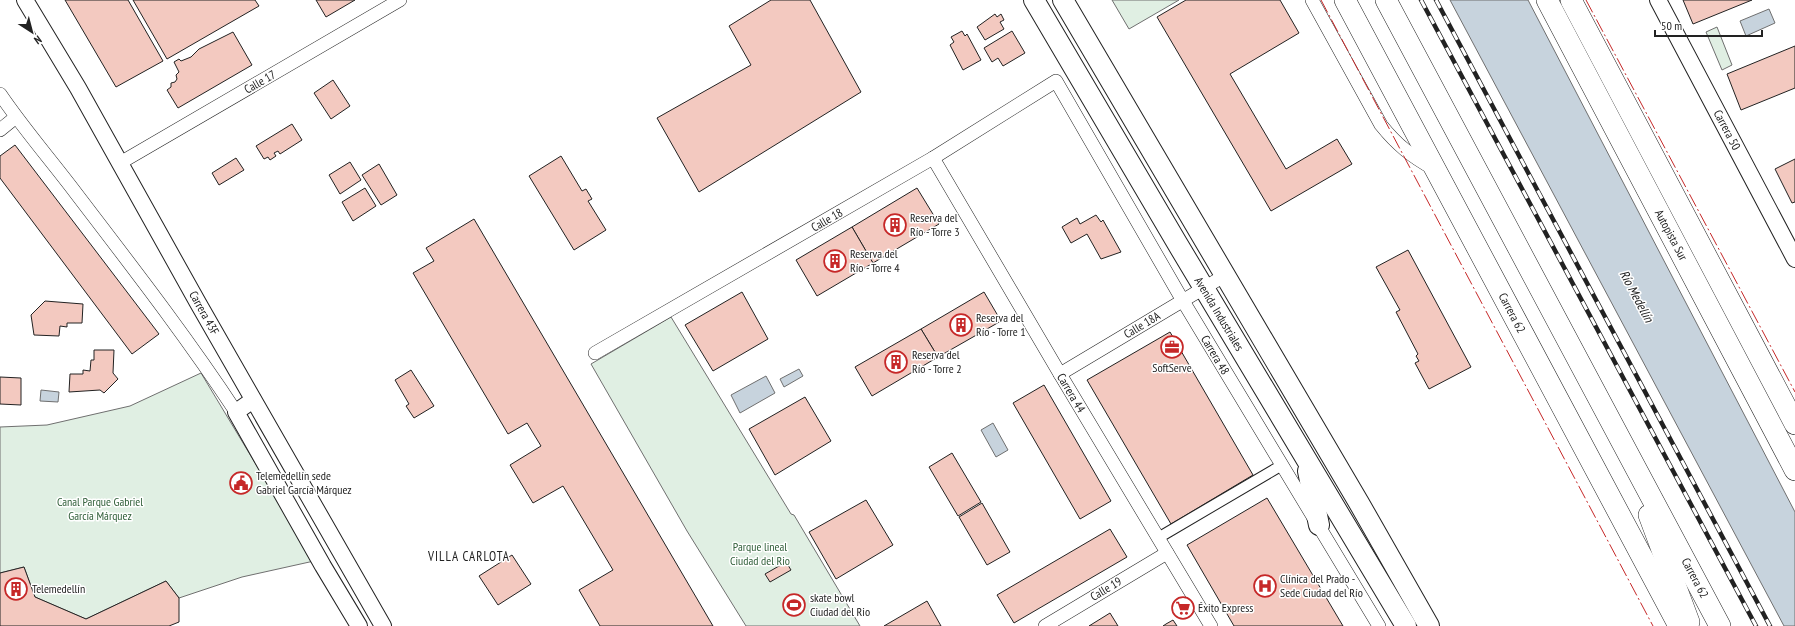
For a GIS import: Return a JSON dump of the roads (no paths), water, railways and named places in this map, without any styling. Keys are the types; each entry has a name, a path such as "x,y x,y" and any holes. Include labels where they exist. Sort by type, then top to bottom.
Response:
{"highway":[{"name":"Carrera 62","path":"1345,0 1679,626"},
{"name":"Carrera 62","path":"1386,0 1720,626"},
{"name":"Autopista Sur","path":"1547,0 1795,470"},
{"name":"Autopista Sur","path":"1571,0 1795,424"},
{"path":"1618,434 1691,626"}],"main road":[{"name":"Avenida Industriales","path":"1034,0 1406,626"},
{"name":"Avenida Industriales","path":"1063,0 1224,276 1359,503 1429,626"},
{"path":"1304,455 1319,525"}],"street":[{"name":"Carrera 43F","path":"25,0 78,88 253,400 383,626"},
{"name":"Calle 17","path":"120,163 400,0"},
{"path":"1312,0 1381,125 1391,138 1412,157 1435,170"},
{"name":"Carrera 50","path":"1658,0 1795,259"},
{"name":"Calle 18","path":"595,353 933,158 1056,81"},
{"name":"Carrera 48","path":"1056,81 1183,301 1379,626"},
{"path":"0,94 200,360 236,412 323,566 359,626"},
{"path":"0,130 16,117"},
{"name":"Carrera 44","path":"933,158 1166,553 1211,626"},
{"name":"Calle 18A","path":"1060,374 1224,276"},
{"path":"236,412 253,400"},
{"path":"1158,538 1277,468"},
{"name":"Calle 19","path":"1045,626 1166,553"}],"water":[{"name":"Río Medellín","path":"1450,0 1528,0 1795,512 1795,626 1784,626"},
{"path":"1769,9 1775,23 1746,36 1740,21"},
{"path":"799,369 803,376 784,387 780,379"},
{"path":"766,376 775,393 740,413 731,395"},
{"path":"41,390 59,392 58,402 40,401"},
{"path":"993,423 1008,450 996,457 981,430"}],"railway":[{"path":"1421,0 1756,626"},
{"path":"1436,0 1770,626"}],"place":[{"name":"Reserva del Río - Torre 3","path":"895,225"},
{"name":"Reserva del Río - Torre 4","path":"835,261"},
{"name":"Reserva del Río - Torre 1","path":"961,325"},
{"name":"SoftServe","path":"1172,347"},
{"name":"Reserva del Río - Torre 2","path":"896,362"},
{"name":"Telemedellín sede Gabriel García Márquez","path":"241,483"},
{"name":"Clínica del Prado - Sede Ciudad del Río","path":"1265,586"},
{"name":"Telemedellín","path":"16,589"},
{"name":"skate bowl Ciudad del Rio","path":"794,605"},
{"name":"Éxito Express","path":"1183,608"}],"district":[{"name":"VILLA CARLOTA","path":"469,556"}],"park label":[{"name":"Canal Parque Gabriel García Márquez","path":"100,509"},
{"name":"Parque lineal Ciudad del Rio","path":"760,554"}]}
